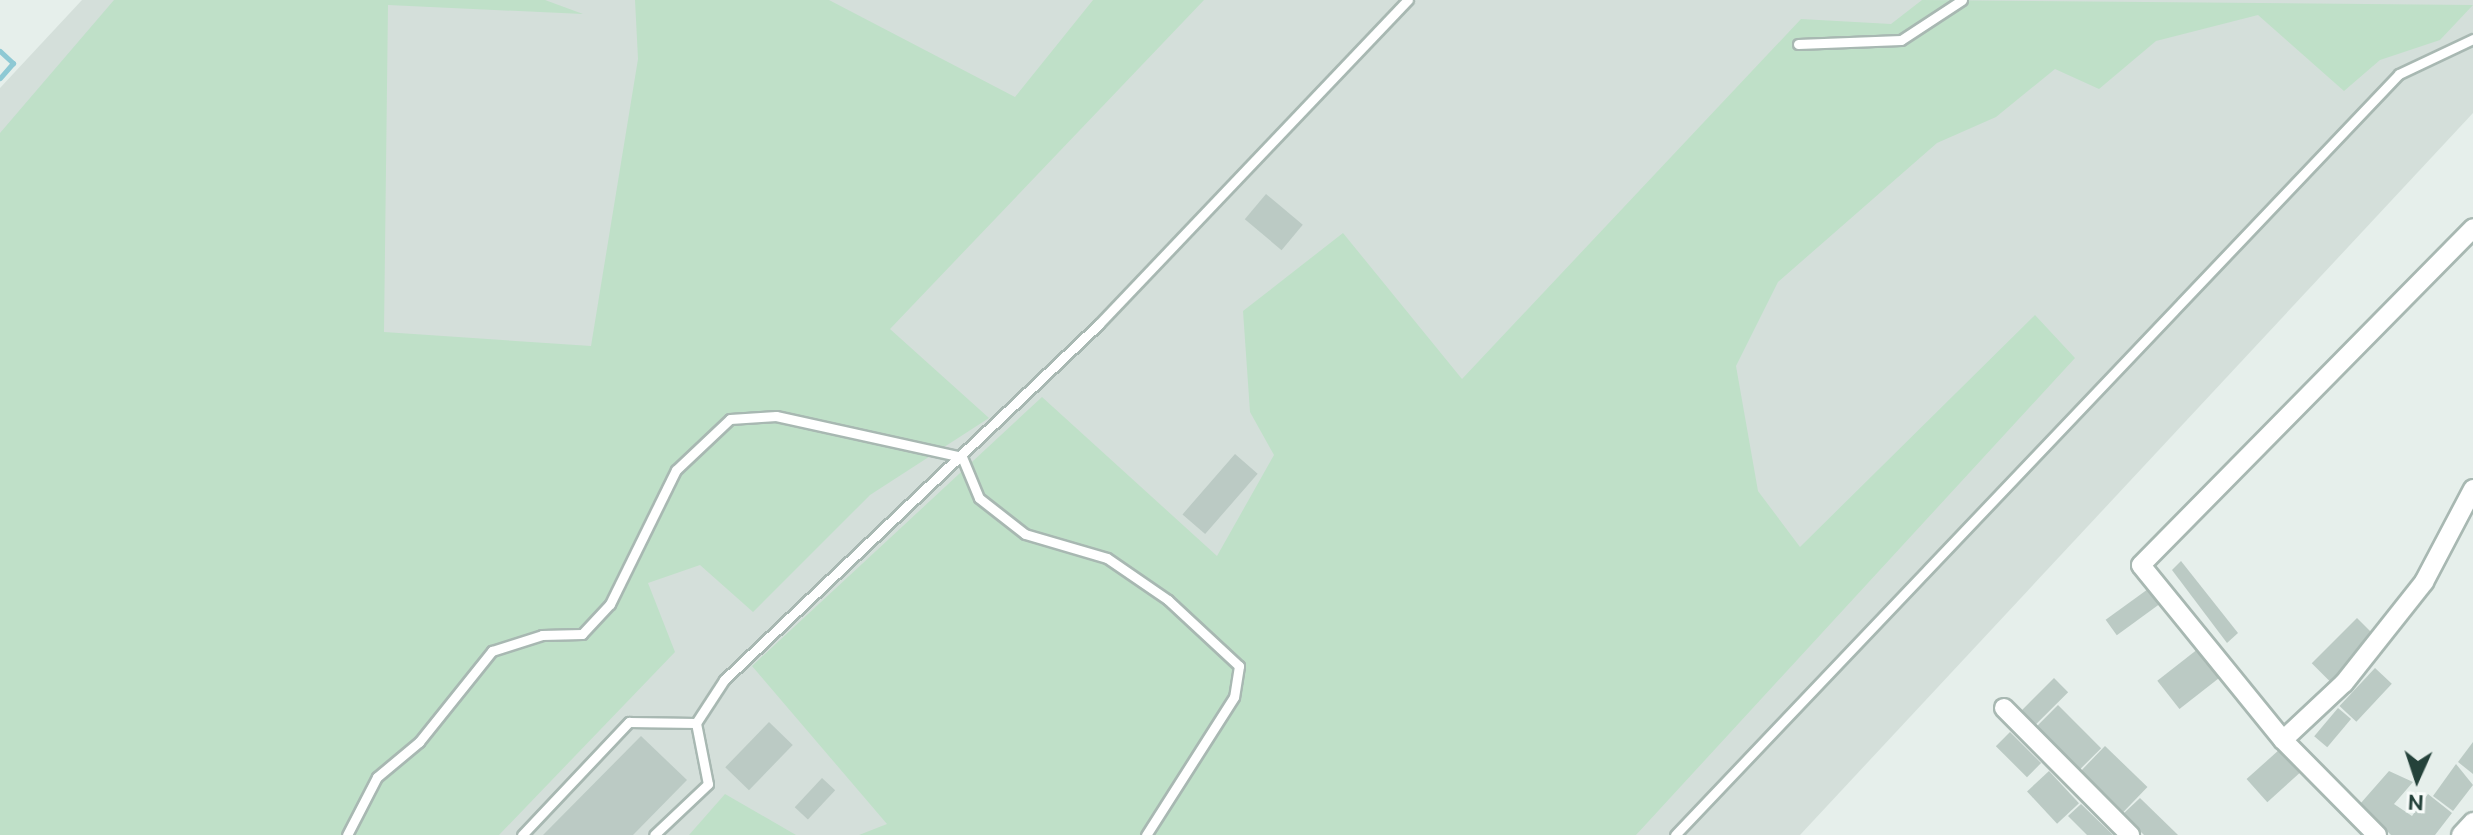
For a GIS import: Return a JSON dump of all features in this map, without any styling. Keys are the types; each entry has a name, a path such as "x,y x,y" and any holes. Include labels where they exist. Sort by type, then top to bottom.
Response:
{"street":[{"path":"2377,835 2283,740 2141,565 2473,228"},
{"path":"2283,740 2344,683 2424,582 2473,489"},
{"path":"2004,708 2130,835"},
{"path":"2461,835 2473,822"}],"lane":[{"path":"654,835 708,784 696,723 724,680 962,457 1408,0"},
{"path":"1798,44 1901,40 1962,0"},
{"path":"1675,835 2399,74 2473,39"},
{"path":"347,835 377,777 419,742 492,651 542,635 582,634 610,604 676,470 730,419 776,416 962,457"},
{"path":"962,457 979,498 1025,534 1107,558 1168,600 1239,666 1234,697 1146,835"},
{"path":"522,835 629,722 696,723"}],"shaded area":[{"path":"82,0 2473,0 2473,113 1800,835 0,835 0,88"}],"green space":[{"path":"114,0 545,0 583,14 388,5 384,332 591,346 638,59 635,0 829,0 1015,97 1093,0 1204,0 890,329 989,418 870,495 753,612 700,565 648,583 675,652 499,835 0,835 0,133"},
{"path":"1922,0 2473,5 2440,40 2380,60 2344,91 2258,15 2156,41 2099,89 2055,69 1996,117 1937,143 1778,282 1736,366 1758,491 1800,547 2035,315 2075,358 1636,835 859,835 887,824 752,666 1042,397 1217,556 1274,455 1250,412 1243,311 1343,233 1462,379 1801,19 1891,24"},
{"path":"725,794 796,835 689,835"}],"building":[{"path":"1266,194 1303,225 1282,250 1245,219"},
{"path":"1235,454 1258,474 1205,534 1183,514"},
{"path":"2181,561 2238,633 2227,643 2172,570"},
{"path":"2155,584 2166,599 2117,635 2106,620"},
{"path":"2357,618 2377,638 2332,683 2312,663"},
{"path":"2203,645 2225,673 2179,709 2157,681"},
{"path":"2375,668 2392,684 2356,722 2340,706"},
{"path":"2054,678 2068,692 2033,727 2019,713"},
{"path":"2058,705 2101,748 2079,771 2035,728"},
{"path":"2338,708 2351,719 2327,747 2314,736"},
{"path":"769,722 793,745 749,790 725,767"},
{"path":"2010,732 2041,763 2027,777 1996,746"},
{"path":"641,736 687,780 633,835 543,835"},
{"path":"2473,742 2473,774 2458,762"},
{"path":"2105,746 2147,787 2122,813 2080,772"},
{"path":"2280,749 2301,772 2267,802 2247,779"},
{"path":"2456,764 2473,785 2453,811 2433,796"},
{"path":"2049,771 2079,803 2057,824 2027,791"},
{"path":"2389,771 2413,782 2394,804 2412,816 2428,794 2452,813 2435,835 2391,835 2360,804"},
{"path":"822,778 835,790 808,820 795,807"},
{"path":"2140,798 2178,835 2144,835 2123,814"},
{"path":"2081,804 2113,835 2087,835 2068,816"}],"waterway":[{"path":"0,51 13,63 0,78"}]}
